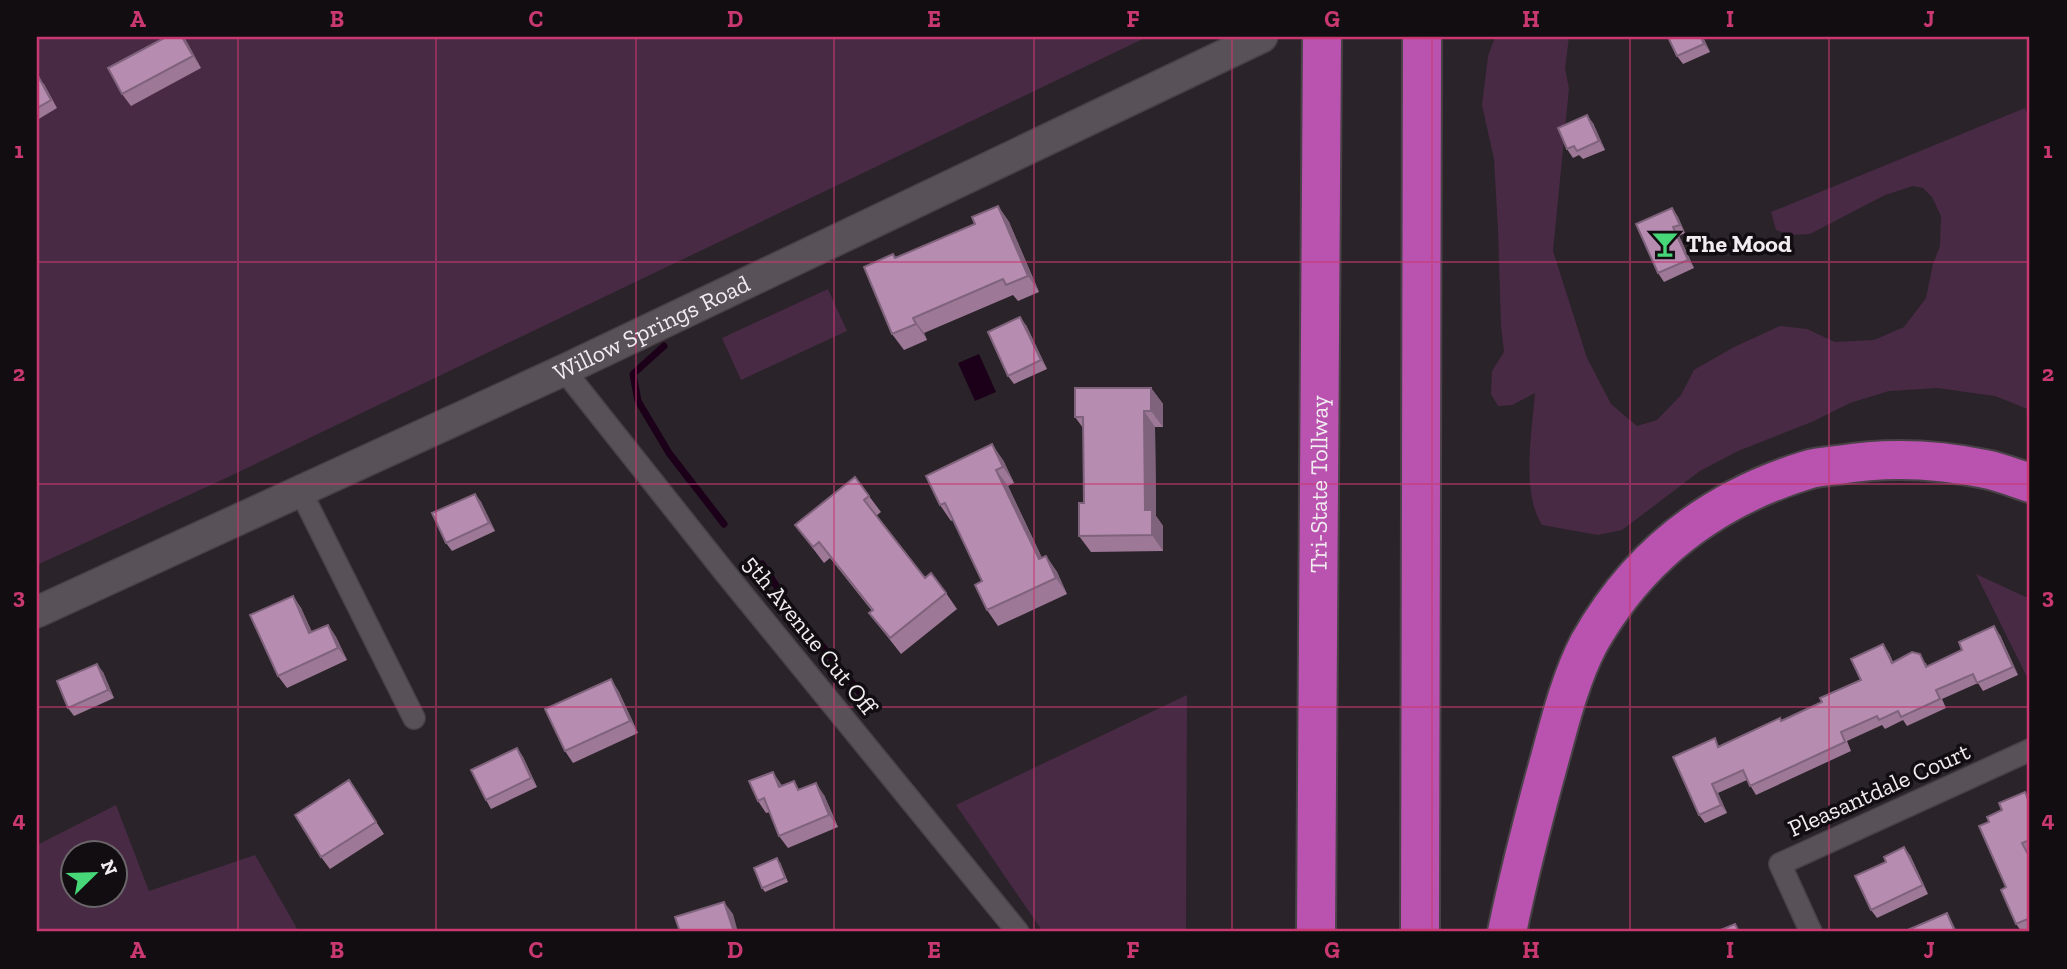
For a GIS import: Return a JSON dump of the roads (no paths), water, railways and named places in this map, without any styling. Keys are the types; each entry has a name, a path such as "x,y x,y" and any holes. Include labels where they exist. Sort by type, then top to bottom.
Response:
{"highway":[{"path":"1305,37 1322,155"},
{"name":"Tri-State Tollway","path":"1316,932 1322,37"},
{"path":"1420,932 1422,37"},
{"path":"1507,932 1521,864 1565,703 1588,645 1618,598 1661,551 1696,522 1748,492 1809,469 1872,460 1919,461 1986,469 2030,483"}],"main road":[{"name":"Willow Springs Road","path":"37,612 564,370 1262,37"}],"street":[{"name":"5th Avenue Cut Off","path":"564,370 1018,932"},
{"path":"300,490 414,718"},
{"name":"Pleasantdale Court","path":"1811,932 1780,864 2030,750"}],"waterway":[{"path":"664,346 633,374 638,401 669,453 724,524"},
{"path":"762,564 788,604 870,705"}],"place":[{"name":"The Mood","path":"1665,244"}]}
